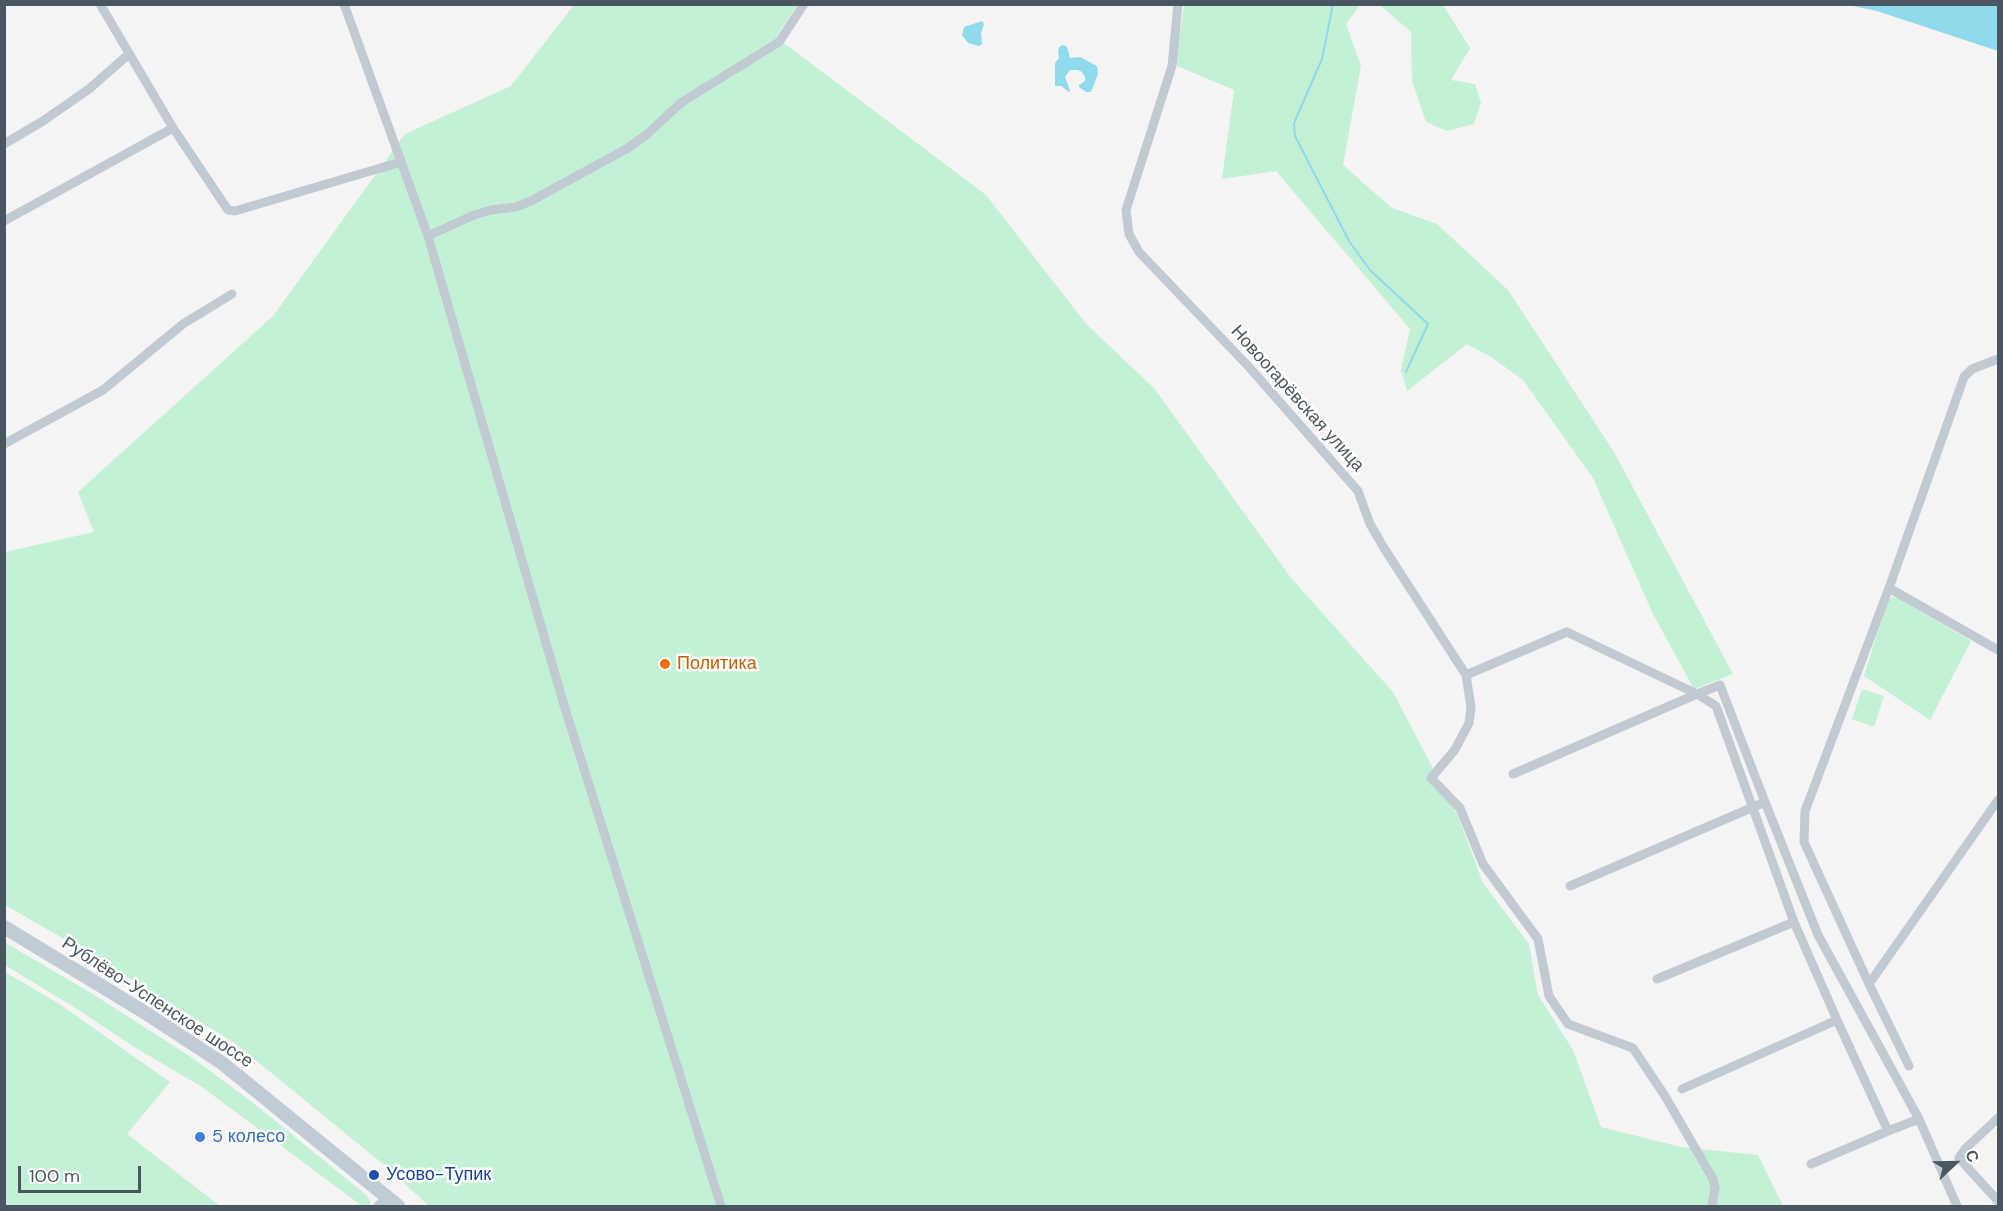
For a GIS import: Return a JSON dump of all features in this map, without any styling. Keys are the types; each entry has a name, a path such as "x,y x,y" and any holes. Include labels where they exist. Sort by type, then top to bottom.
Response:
{"main road":[{"name":"Рублёво-Успенское шоссе","path":"4,927 141,1010 222,1063 390,1204"}],"street":[{"path":"100,4 173,128 228,210 235,211 401,162"},
{"path":"344,4 434,255 564,705 721,1206"},
{"path":"428,236 474,215 490,210 516,207 531,201 628,148 682,102 779,42 804,4"},
{"name":"Новоогарёвская улица","path":"1178,4 1172,66 1126,210 1129,234 1139,252 1249,368 1358,491 1374,532 1466,675 1471,707 1468,723 1454,751 1431,778 1460,808 1484,864 1538,939 1549,996 1568,1024 1633,1048 1665,1096 1713,1179 1715,1188 1712,1206"},
{"path":"4,144 52,115 89,88 129,54"},
{"path":"4,221 173,128"},
{"path":"4,444 103,390 183,324 232,294"},
{"path":"1909,1066 1804,842 1805,811 1889,588 1964,377 1972,369 1998,359"},
{"path":"1889,588 1998,650"},
{"path":"1466,675 1567,632 1697,694 1716,706 1794,922 1836,1020 1888,1131"},
{"path":"1513,774 1720,685 1818,935 1919,1119 1957,1206"},
{"path":"1869,984 1998,800"},
{"path":"1570,886 1765,802"},
{"path":"1657,979 1794,922"},
{"path":"1682,1089 1836,1020"},
{"path":"1998,1118 1965,1149 1959,1158 1998,1201"},
{"path":"1811,1164 1919,1119"}],"green space":[{"path":"574,5 797,5 776,37 986,195 1087,325 1154,388 1291,578 1393,692 1458,816 1483,883 1529,944 1538,995 1573,1050 1601,1127 1681,1147 1758,1155 1783,1206 429,1206 389,1169 236,1044 85,951 5,905 5,552 94,532 78,492 273,316 405,134 511,86"},
{"path":"1184,5 1360,5 1346,24 1361,66 1343,165 1392,208 1437,224 1508,290 1614,452 1733,674 1694,689 1653,614 1593,478 1523,380 1491,357 1467,344 1407,391 1401,370 1410,329 1276,171 1222,179 1234,90 1175,65"},
{"path":"1380,5 1443,5 1470,48 1451,80 1475,84 1481,103 1474,124 1447,131 1426,122 1412,81 1411,32"},
{"path":"1892,597 1898,598 1971,641 1930,720 1864,676 1887,602"},
{"path":"1862,689 1884,696 1874,727 1852,719"},
{"path":"4,942 91,993 191,1057 252,1102 365,1194 370,1200 370,1206 362,1206 202,1087 5,965"},
{"path":"5,972 58,1003 170,1082 127,1134 220,1206 5,1206"}],"water":[{"path":"1848,5 1998,5 1998,51 1877,11"},
{"path":"982,21 984,24 981,33 982,44 979,46 968,43 962,35 964,27"},
{"path":"1060,46 1067,47 1070,58 1080,57 1097,66 1098,74 1091,92 1086,92 1079,87 1085,81 1085,77 1078,70 1070,70 1065,77 1069,92 1061,86 1055,86 1055,63 1059,58"}],"waterway":[{"path":"1333,4 1322,59 1294,123 1295,136 1349,241 1370,270 1428,324 1406,372"}],"place":[{"name":"Политика","path":"665,664"},
{"name":"5 колесо","path":"200,1137"},
{"name":"Усово-Тупик","path":"374,1175"}]}
